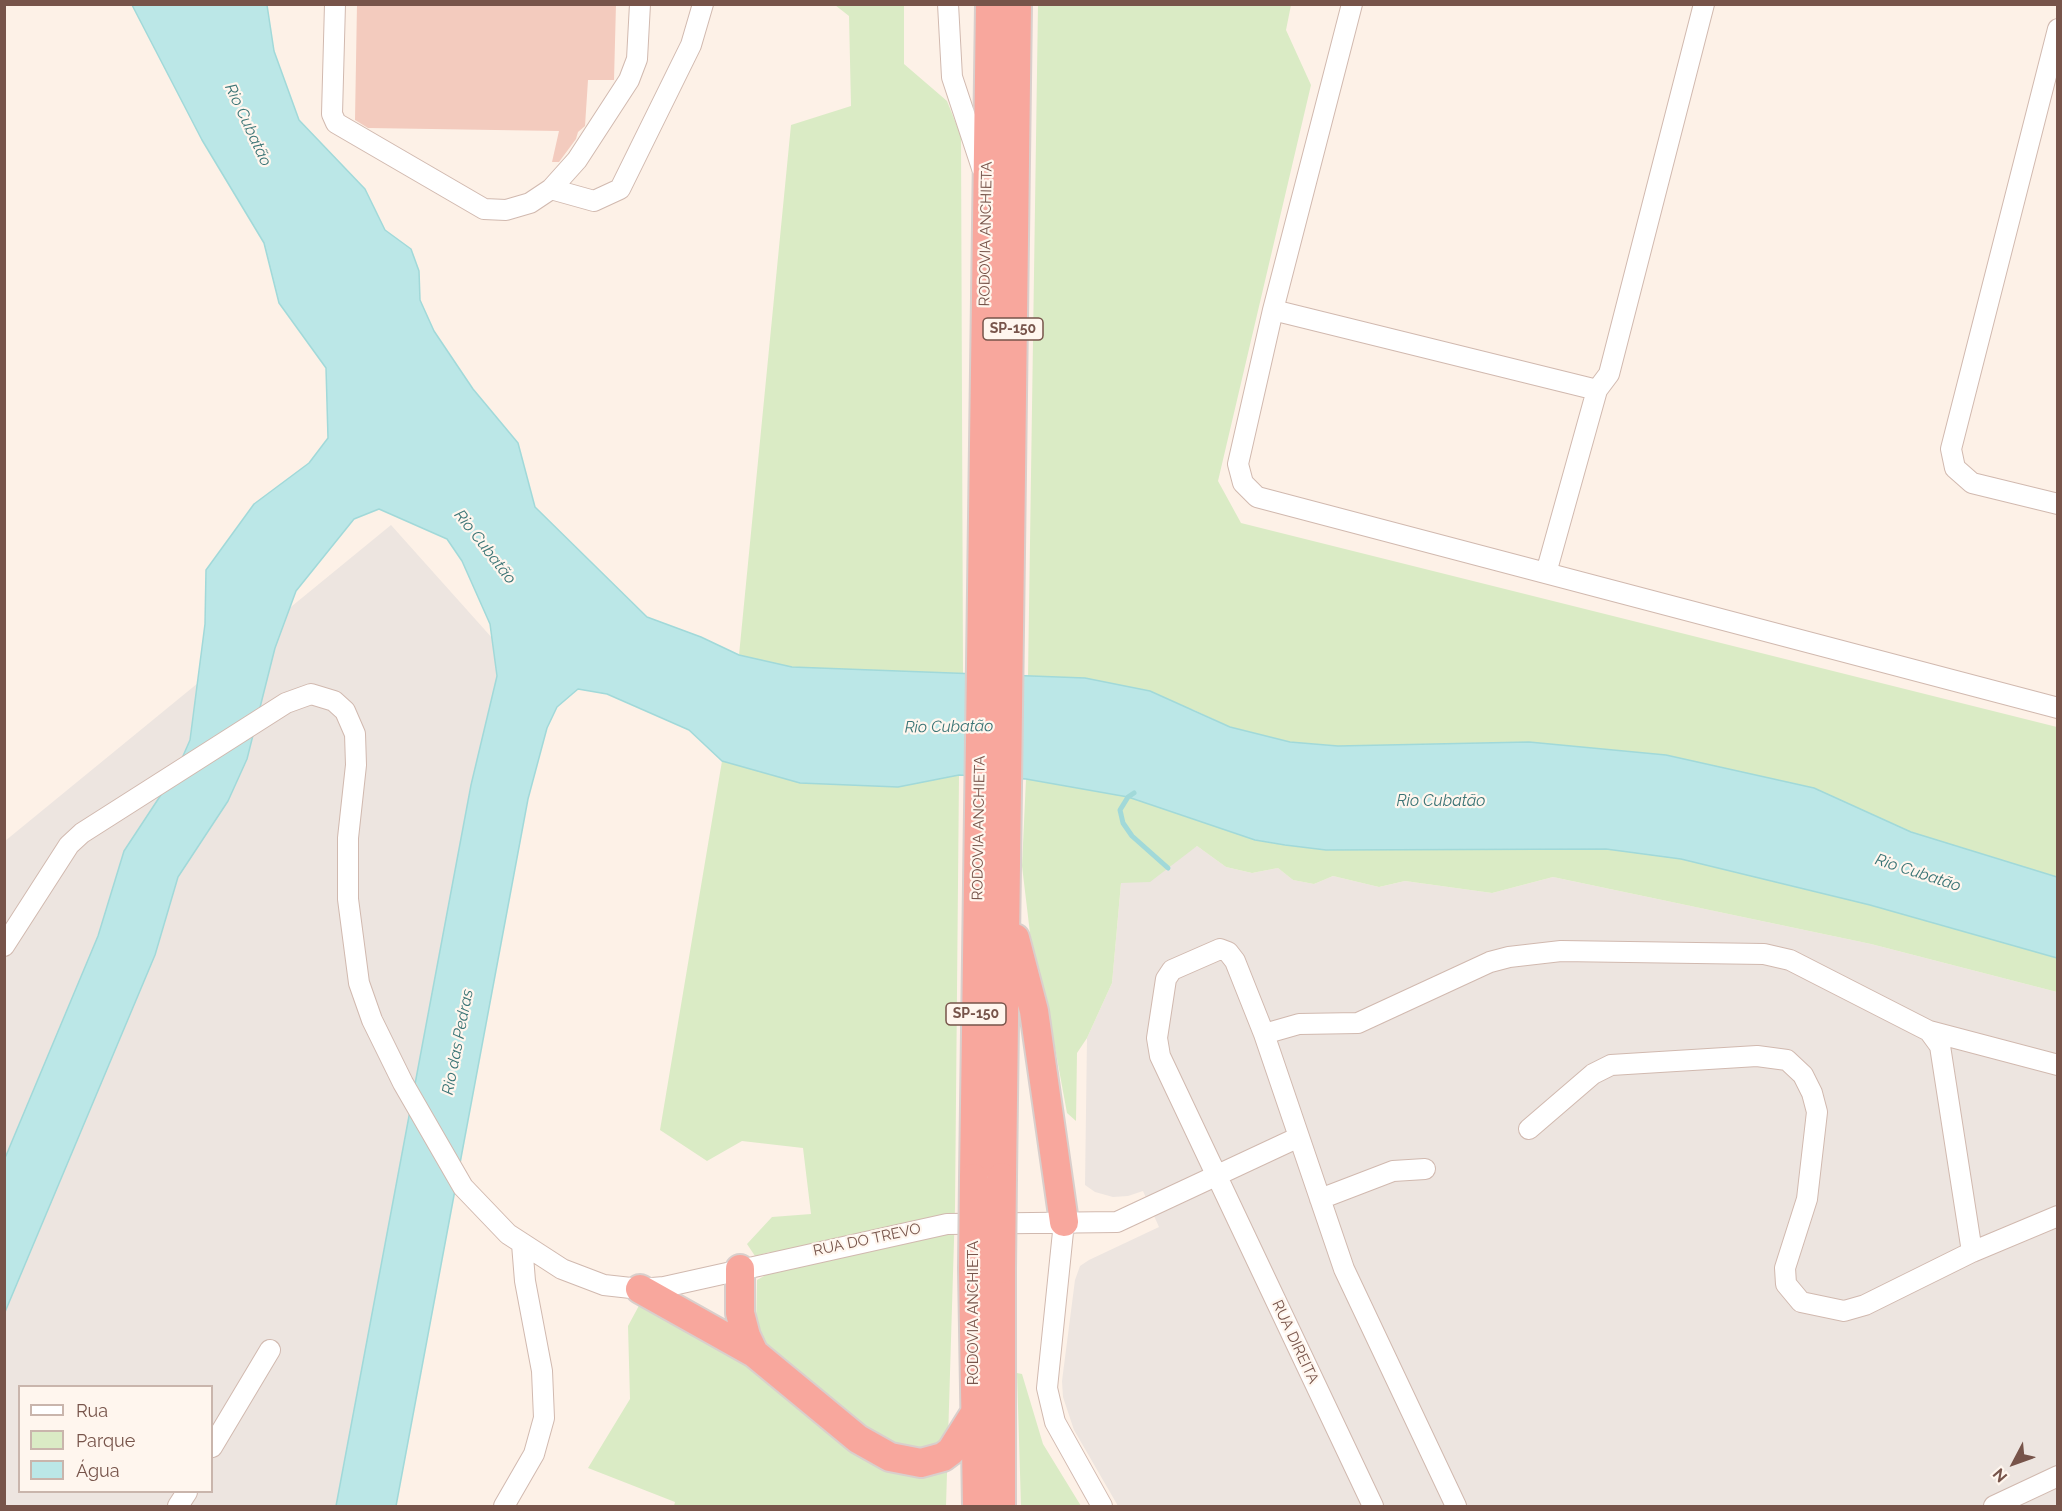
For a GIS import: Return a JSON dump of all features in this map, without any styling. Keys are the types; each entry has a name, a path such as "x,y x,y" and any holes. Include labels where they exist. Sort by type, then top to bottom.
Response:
{"highway":[{"name":"RODOVIA ANCHIETA","path":"977,1506 974,1416 974,1178 992,850 995,654 1017,4"},
{"name":"RODOVIA ANCHIETA","path":"990,7 987,180 995,654"},
{"name":"RODOVIA ANCHIETA","path":"992,850 1006,899 1001,1269 1001,1506"},
{"path":"1006,899 1034,1011 1064,1222"},
{"path":"740,1269 740,1313 754,1353"},
{"path":"640,1289 754,1353 858,1439 890,1457 921,1463 943,1457 951,1451 974,1416"}],"street":[{"path":"334,4 332,114 336,123 484,209 507,210 530,203 551,189 577,160 629,80 637,59 640,4"},
{"path":"551,189 594,201 620,189 691,45 703,4"},
{"path":"948,4 952,76 987,180"},
{"path":"1352,4 1273,310 1238,465 1243,483 1257,497 2058,708"},
{"path":"1546,573 1597,390 1609,374 1704,4"},
{"path":"2058,29 1951,449 1955,468 1972,483 2058,504"},
{"path":"1273,310 1597,390"},
{"name":"RUA DO TREVO","path":"4,946 69,844 124,804 275,710 299,696 321,696 334,701 345,711 355,734 356,765 348,838 351,939 359,983 372,1020 403,1083 463,1187 522,1244 562,1269 604,1285 640,1289 664,1287 947,1224 1117,1222 1299,1137"},
{"name":"RUA DIREITA","path":"1264,1034 1235,961 1228,952 1220,949 1201,955 1172,970 1166,979 1157,1038 1160,1056 1372,1506"},
{"path":"1456,1506 1344,1269 1264,1034 1299,1024 1358,1023 1490,962 1561,951 1764,954 1790,960 1820,973 1929,1031 2058,1065"},
{"path":"1929,1031 1940,1046 1945,1067 1972,1252"},
{"path":"1529,1129 1593,1074 1611,1065 1757,1056 1787,1060 1803,1075 1812,1093 1817,1112 1807,1199 1785,1268 1786,1284 1801,1302 1844,1311 1865,1305 1972,1252 2058,1216"},
{"path":"1320,1199 1393,1171 1425,1169"},
{"path":"1064,1222 1047,1388 1058,1430 1102,1506"},
{"path":"504,1506 534,1454 544,1418 543,1371 525,1281 522,1244"},
{"path":"213,1445 270,1350"},
{"path":"1994,1506 2058,1476"}],"shaded area":[{"path":"391,525 493,639 497,676 471,785 336,1506 5,1506 5,841"},
{"path":"1197,846 1226,867 1252,873 1278,868 1293,880 1314,884 1333,876 1379,887 1405,881 1492,893 1553,877 1871,944 2057,992 2057,1506 1118,1506 1074,1430 1063,1397 1062,1381 1075,1280 1080,1266 1089,1260 1159,1227 1143,1191 1128,1196 1113,1197 1095,1192 1085,1185 1087,1038 1112,983 1121,883"}],"green space":[{"path":"835,5 904,5 904,64 947,101 961,136 963,674 792,667 739,655 791,125 851,106 849,16"},
{"path":"1038,5 1291,5 1286,30 1311,85 1218,481 1241,523 2057,727 2057,877 1911,832 1814,788 1529,742 1338,746 1290,742 1230,727 1194,710 1085,678 1028,676"},
{"path":"722,761 800,783 898,787 959,775 955,1207 946,1506 674,1506 675,1502 588,1468 630,1399 628,1326 642,1300 723,1346 756,1327 757,1280 773,1271 770,1252 755,1256 747,1244 772,1217 811,1214 803,1148 742,1141 707,1161 660,1130"},
{"path":"1026,779 1128,797 1255,840 1285,845 1606,849 1681,859 1870,905 2057,958 2057,992 1871,944 1553,877 1492,893 1405,881 1379,887 1333,876 1314,884 1293,880 1278,868 1252,873 1226,867 1197,846 1150,882 1121,883 1112,983 1087,1038 1077,1053 1076,1121 1067,1113 1048,1010 1032,950 1022,866"},
{"path":"1017,1373 1022,1374 1043,1444 1081,1506 1021,1506"}],"water":[{"path":"132,5 267,5 274,51 299,120 365,189 385,230 411,249 419,271 420,300 434,331 473,389 518,443 535,507 647,617 701,637 739,655 792,667 1085,678 1150,691 1230,727 1290,742 1338,746 1529,742 1666,755 1814,788 1911,832 2057,877 2057,958 1870,905 1681,859 1606,849 1326,850 1285,845 1255,840 1128,797 1026,779 959,775 898,787 800,783 722,761 689,730 607,694 578,689 557,707 547,728 528,799 396,1506 336,1506 471,785 497,676 490,624 462,561 447,539 379,509 354,519 296,591 275,648 247,759 228,801 178,877 155,955 5,1312 5,1158 98,936 124,851 176,772 190,740 205,624 206,570 254,504 309,463 328,438 326,368 279,303 264,243 202,140"}],"building":[{"path":"357,4 616,4 614,80 588,80 585,126 578,132 576,139 559,162 552,162 559,131 368,128 355,120"}],"waterway":[{"path":"1134,793 1128,797 1120,810 1123,823 1132,836 1168,868"}],"water label":[{"name":"Rio Cubatão","path":"248,125"},
{"name":"Rio Cubatão","path":"485,547"},
{"name":"Rio Cubatão","path":"949,727"},
{"name":"Rio Cubatão","path":"1441,801"},
{"name":"Rio Cubatão","path":"1918,873"},
{"name":"Rio das Pedras","path":"458,1042"}]}
